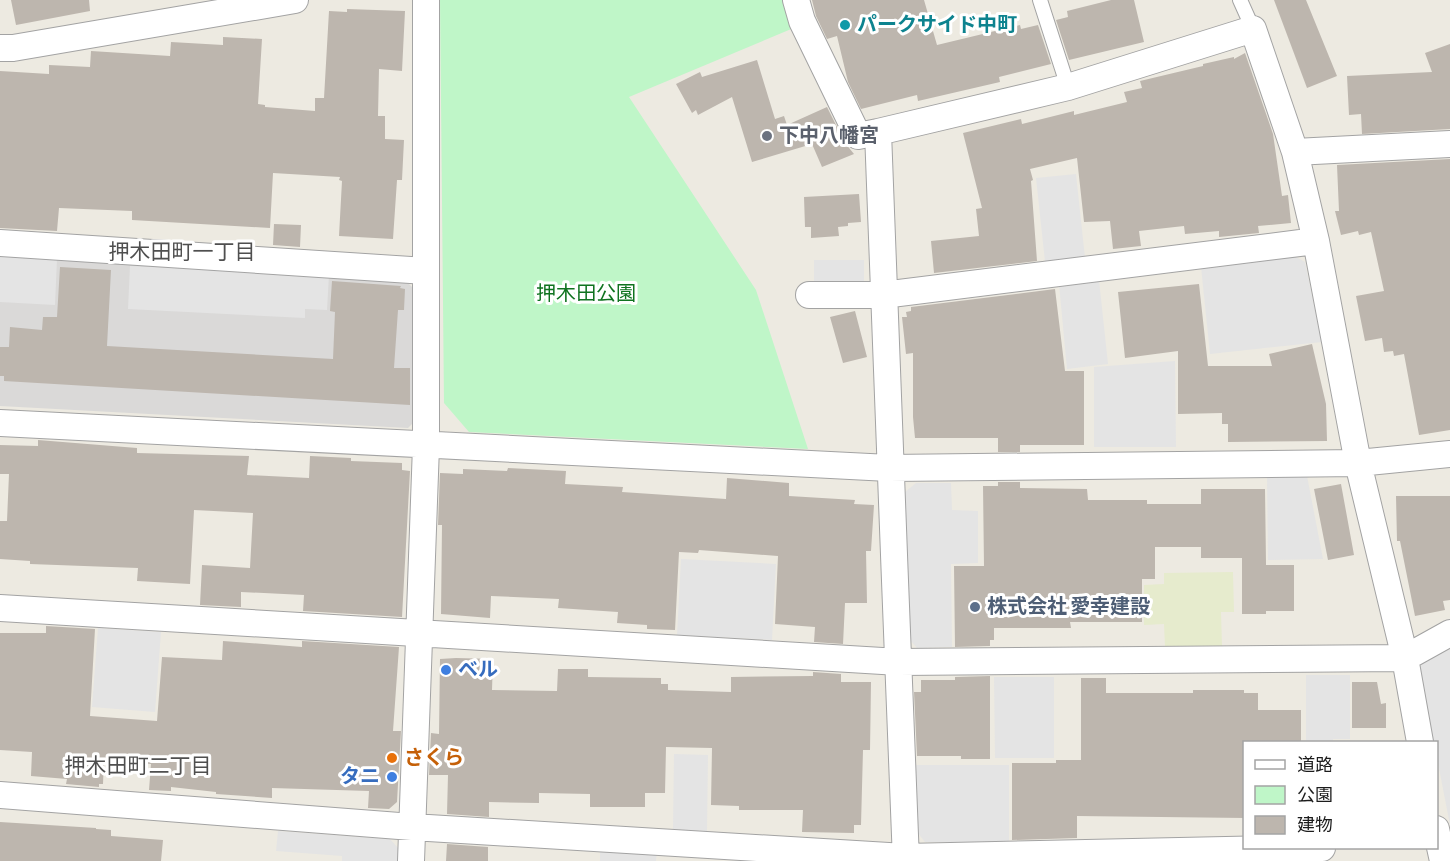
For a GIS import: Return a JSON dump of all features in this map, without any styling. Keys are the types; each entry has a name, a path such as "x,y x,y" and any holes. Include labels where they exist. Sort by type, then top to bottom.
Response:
{"street":[{"path":"0,48 13,48 295,0"},
{"path":"411,861 426,446 426,0"},
{"path":"796,0 802,21 858,136 1068,87 1252,29 1295,152 1316,241 1358,463 1405,658 1420,741"},
{"path":"878,132 905,859"},
{"path":"1295,152 1450,144"},
{"path":"809,295 883,295 1316,241"},
{"path":"0,243 426,271"},
{"path":"0,423 889,468 1358,463 1450,454"},
{"path":"0,608 899,662 1405,658 1450,633"},
{"path":"0,795 412,827 905,859 1284,849"}],"lane":[{"path":"1041,0 1068,87"},
{"path":"1240,0 1252,29"}],"shaded area":[{"path":"1076,174 1085,258 1045,262 1036,178"},
{"path":"0,255 405,280 413,288 414,422 408,428 0,406"},
{"path":"0,256 57,259 55,305 0,302"},
{"path":"1296,257 1305,262 1322,342 1210,354 1201,267"},
{"path":"814,260 864,260 864,281 814,282"},
{"path":"130,266 329,275 327,310 305,309 305,318 128,309"},
{"path":"1099,280 1108,364 1067,369 1059,284"},
{"path":"1175,361 1176,447 1094,447 1094,367"},
{"path":"1267,476 1307,476 1323,559 1268,560"},
{"path":"916,483 951,483 952,510 978,511 978,563 951,564 952,647 917,648 910,640 905,492"},
{"path":"681,559 776,564 772,640 677,635"},
{"path":"98,628 161,632 155,712 92,707"},
{"path":"1450,649 1450,825 1438,763 1438,741 1433,741 1418,671 1422,662"},
{"path":"1306,675 1350,675 1350,739 1306,741"},
{"path":"994,677 1054,677 1054,758 995,758"},
{"path":"674,754 708,755 707,831 673,830"},
{"path":"913,765 1009,765 1009,842 925,842 917,832"},
{"path":"278,831 390,839 398,848 398,861 342,861 342,856 276,851"},
{"path":"600,849 657,852 656,861 600,861"}],"green space":[{"name":"押木田公園","path":"440,0 788,0 796,27 629,97 756,290 808,449 469,432 444,403"},
{"path":"1233,572 1234,612 1221,612 1222,646 1165,647 1164,624 1144,625 1144,585 1164,584 1164,573"}],"building":[{"path":"11,0 89,0 90,11 16,25"},
{"path":"812,0 924,0 937,45 1020,25 1021,29 1038,25 1051,64 999,77 1000,82 918,101 917,95 861,109 848,82 837,36 827,39 816,16"},
{"path":"1111,0 1134,0 1144,42 1069,60 1056,20 1068,17 1067,11"},
{"path":"1274,0 1306,0 1337,76 1307,88"},
{"path":"347,9 405,11 402,71 379,69 378,116 385,116 385,139 404,140 402,180 397,180 393,239 339,236 342,181 339,180 340,177 273,173 270,228 132,220 132,211 59,208 57,231 0,228 0,71 49,74 49,65 90,67 91,51 170,56 171,42 223,45 223,37 262,39 258,104 265,105 265,107 315,111 315,98 324,98 329,11 347,12"},
{"path":"1450,44 1450,129 1362,134 1361,114 1349,115 1347,76 1432,72 1425,53"},
{"path":"1245,53 1273,134 1282,196 1288,195 1291,223 1258,226 1259,233 1219,237 1219,231 1185,234 1184,226 1139,231 1141,246 1113,249 1110,221 1084,222 1077,158 1030,169 1033,180 1031,181 1037,261 934,273 931,241 979,236 976,209 982,208 963,133 1021,119 1022,124 1074,111 1074,115 1127,102 1124,92 1142,88 1140,81 1203,66 1203,64 1234,57 1234,59"},
{"path":"757,60 775,119 784,116 787,125 827,107 845,143 854,154 822,167 812,144 752,162 732,97 698,115 696,110 692,113 676,84 700,72 702,77"},
{"path":"1450,159 1450,430 1419,435 1404,354 1394,356 1393,351 1384,352 1382,338 1365,341 1356,296 1384,291 1371,232 1359,235 1358,231 1341,235 1335,211 1339,211 1337,165"},
{"path":"859,194 861,222 838,227 839,236 811,238 811,227 805,227 804,197"},
{"path":"274,224 301,225 300,247 273,245"},
{"path":"60,267 111,270 107,346 333,359 335,312 330,311 332,281 401,286 400,288 405,289 404,310 398,310 394,368 410,368 410,405 4,381 4,376 0,376 0,347 9,347 10,327 42,330 43,317 57,317"},
{"path":"1199,284 1208,366 1272,366 1269,354 1312,344 1326,404 1327,441 1228,442 1228,424 1222,424 1222,413 1178,414 1178,351 1125,358 1118,292"},
{"path":"1055,289 1065,371 1084,371 1084,445 1020,445 1020,452 998,452 998,438 915,438 913,353 906,354 902,317 907,317 906,312 911,311 911,307"},
{"path":"855,311 867,357 843,363 830,317"},
{"path":"38,440 137,448 137,453 249,456 247,475 309,478 310,456 351,458 351,461 402,463 402,470 410,471 402,617 303,611 304,595 241,592 241,607 200,605 202,565 250,568 253,513 194,510 190,584 137,581 138,568 30,564 30,561 0,559 0,521 7,521 9,474 0,474 0,445 38,446"},
{"path":"508,468 566,471 565,484 623,487 622,492 726,499 727,478 789,483 789,496 855,500 854,504 874,505 871,551 866,551 867,603 845,603 843,644 814,642 815,627 775,624 778,556 699,550 698,553 679,552 675,630 647,629 647,625 617,623 618,612 558,608 559,599 491,596 490,618 441,614 442,525 438,525 440,473 463,474 463,469 507,471"},
{"path":"998,482 1020,482 1020,488 1087,489 1088,500 1147,500 1147,504 1201,504 1201,489 1265,489 1266,565 1294,565 1294,611 1242,614 1242,558 1201,558 1201,547 1155,547 1155,579 1142,579 1142,622 1070,622 1071,628 994,628 994,640 990,640 990,646 955,647 954,566 984,566 983,486 998,486"},
{"path":"1341,484 1354,555 1328,560 1314,489"},
{"path":"1396,496 1450,496 1450,600 1443,601 1445,610 1415,616 1400,541 1397,541"},
{"path":"46,626 95,629 90,716 157,721 162,657 222,660 223,641 302,647 302,641 399,647 393,731 401,731 397,802 389,809 368,808 369,791 272,788 272,798 216,794 216,792 171,787 171,791 149,790 151,764 104,760 103,784 99,784 99,787 66,784 67,779 31,776 32,752 0,750 0,633 46,633"},
{"path":"440,659 493,659 492,690 557,691 558,669 588,669 588,677 661,678 661,684 668,684 668,690 731,692 731,677 813,676 813,672 841,674 841,682 871,682 870,750 863,750 861,825 854,825 854,833 802,832 803,810 739,810 739,806 711,805 712,748 666,747 665,793 645,793 645,807 590,807 590,794 539,793 539,803 489,802 489,817 447,814 448,775 429,775 431,733 439,734"},
{"path":"990,676 990,759 961,759 961,756 917,756 914,692 921,692 921,680 955,680 955,677"},
{"path":"1081,678 1106,678 1106,693 1193,693 1193,690 1244,690 1244,693 1258,693 1258,710 1301,710 1301,741 1243,741 1243,818 1077,816 1077,838 1012,840 1012,763 1056,763 1056,760 1081,760"},
{"path":"1352,682 1377,682 1381,704 1386,703 1386,728 1352,728"},
{"path":"0,822 96,828 111,830 111,836 163,840 161,861 0,861"},
{"path":"447,844 488,847 488,861 446,861"}],"place":[{"name":"パークサイド中町","path":"845,25"},
{"name":"下中八幡宮","path":"767,136"},
{"name":"株式会社 愛幸建設","path":"975,607"},
{"name":"ベル","path":"446,670"},
{"name":"さくら","path":"392,758"},
{"name":"タニ","path":"392,777"}],"district":[{"name":"押木田町一丁目","path":"182,252"},
{"name":"押木田町二丁目","path":"138,766"}]}
